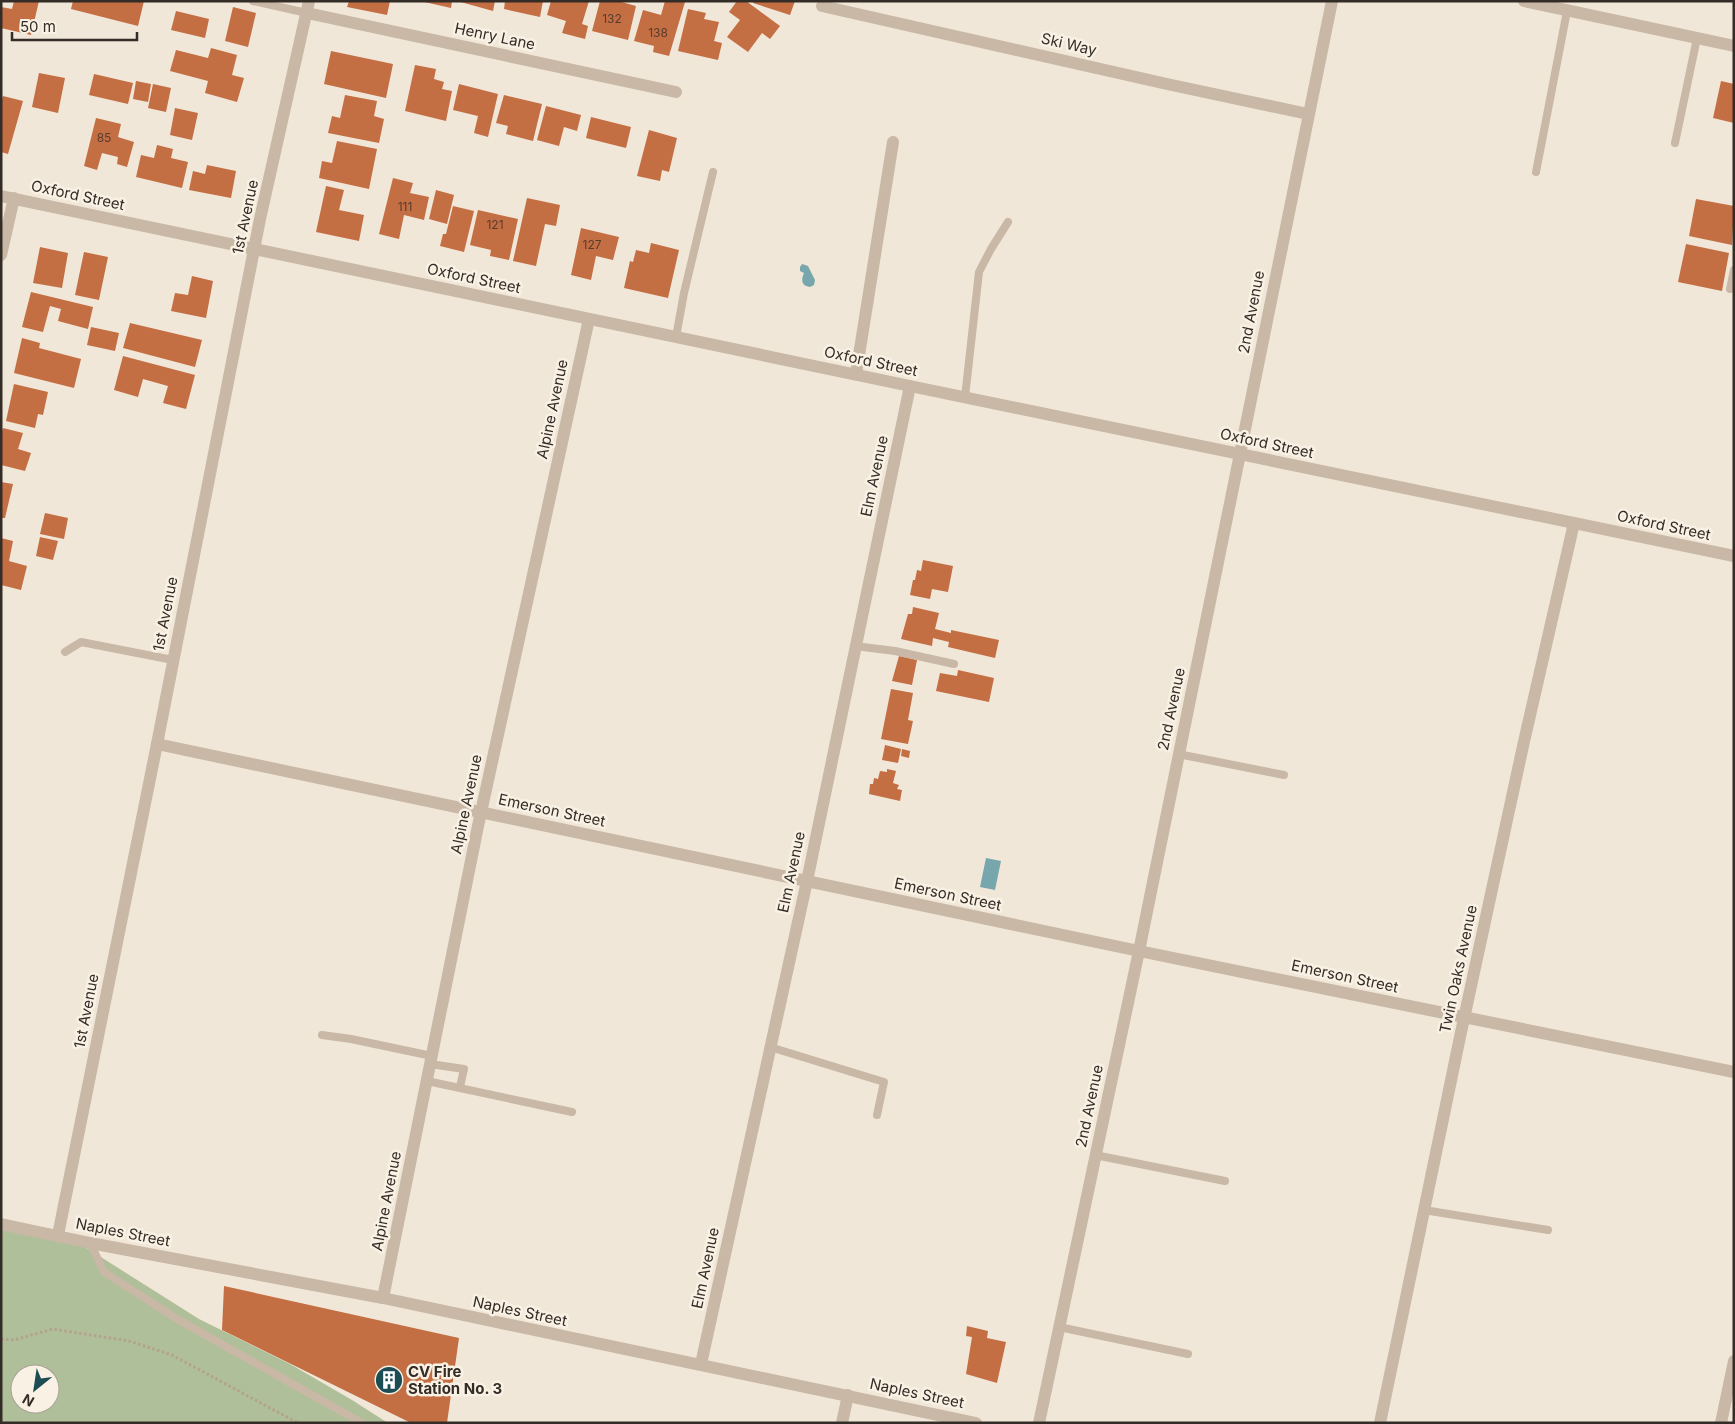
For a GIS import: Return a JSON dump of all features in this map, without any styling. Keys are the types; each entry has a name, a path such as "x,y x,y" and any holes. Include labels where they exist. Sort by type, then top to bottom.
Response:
{"street":[{"name":"2nd Avenue","path":"1039,1423 1139,951 1332,1"},
{"path":"1524,1 1734,46"},
{"name":"Ski Way","path":"822,6 1308,114"},
{"name":"Henry Lane","path":"308,7 676,92"},
{"name":"1st Avenue","path":"58,1235 254,248 308,7"},
{"path":"856,374 893,142"},
{"path":"1,255 7,197"},
{"name":"Oxford Street","path":"7,197 1734,556"},
{"name":"Alpine Avenue","path":"383,1298 482,812 588,319"},
{"name":"Elm Avenue","path":"701,1364 806,881 910,386"},
{"name":"Twin Oaks Avenue","path":"1380,1423 1523,746 1574,523"},
{"name":"Emerson Street","path":"157,744 1139,951 1734,1072"},
{"name":"Naples Street","path":"1,1224 90,1243 383,1298 976,1423"},
{"path":"1721,1423 1734,1361"},
{"path":"842,1423 848,1395"}],"lane":[{"path":"253,1 308,7"},
{"path":"1536,172 1567,11"},
{"path":"1674,142 1697,38"},
{"path":"676,337 684,294 713,172"},
{"path":"964,397 979,272 1008,222"},
{"path":"1730,289 1734,270"},
{"path":"65,652 81,642 173,660"},
{"path":"855,646 895,651 954,664"},
{"path":"1178,754 1284,775"},
{"path":"322,1035 351,1039 464,1069 460,1087"},
{"path":"770,1047 884,1082 877,1115"},
{"path":"427,1081 572,1112"},
{"path":"1095,1155 1224,1181"},
{"path":"1424,1210 1548,1230"},
{"path":"90,1243 104,1272 178,1319 362,1423"},
{"path":"1059,1327 1188,1354"}],"path":[{"path":"1,1339 14,1340 53,1329 129,1341 172,1355 298,1423"}],"green space":[{"path":"1,1221 58,1230 199,1319 290,1364 388,1423 1,1423"}],"water":[{"path":"802,264 808,266 815,280 814,285 810,287 802,282 804,273 800,271 800,267"},
{"path":"986,858 1001,861 995,890 980,887"}],"building":[{"path":"14,1 39,1 31,35 1,28 1,7 12,9"},
{"path":"73,1 144,1 138,26 71,9"},
{"path":"349,1 390,1 387,15 347,7"},
{"path":"420,1 452,1 451,8"},
{"path":"457,1 495,1 493,11"},
{"path":"505,1 543,1 540,17 504,9"},
{"path":"551,1 589,1 582,24 588,26 585,39 562,33 566,21 547,15"},
{"path":"600,1 618,1 636,6 628,40 592,31"},
{"path":"665,1 685,2 669,56 653,52 654,46 634,41 643,10 661,15"},
{"path":"737,1 746,1 780,26 770,39 762,33 748,52 727,37 740,20 729,12"},
{"path":"754,1 795,1 790,15 753,3"},
{"path":"233,7 256,13 248,47 225,41"},
{"path":"688,9 706,13 704,19 719,22 714,41 722,43 718,60 678,51"},
{"path":"176,11 209,19 205,38 171,30"},
{"path":"211,48 237,55 232,75 244,78 237,102 205,93 208,81 170,71 176,50 208,58"},
{"path":"331,51 393,64 386,98 324,84"},
{"path":"415,65 436,69 434,79 444,82 442,89 452,91 446,121 405,111"},
{"path":"39,73 65,78 58,113 32,107"},
{"path":"94,74 133,83 128,104 89,95"},
{"path":"136,81 151,84 148,102 133,99"},
{"path":"1721,81 1734,84 1734,123 1713,118"},
{"path":"153,84 171,88 166,112 148,108"},
{"path":"459,84 498,94 488,137 474,133 478,116 453,110"},
{"path":"345,95 377,101 374,116 384,119 379,143 328,133 332,116 340,118"},
{"path":"504,95 542,104 533,141 506,134 508,126 496,123"},
{"path":"3,96 23,101 8,154 1,152 1,101"},
{"path":"546,106 581,115 577,131 564,127 559,146 537,140"},
{"path":"175,108 198,113 192,140 170,135"},
{"path":"591,117 631,127 626,148 586,138"},
{"path":"96,118 121,124 118,137 134,142 127,167 117,164 118,157 102,153 97,170 84,166"},
{"path":"649,130 677,138 669,172 662,170 660,181 637,176"},
{"path":"337,141 377,149 369,189 319,178 322,161 332,163"},
{"path":"157,145 173,149 171,158 188,162 182,188 136,177 141,155 154,158"},
{"path":"207,165 236,171 231,198 189,190 193,171 205,174"},
{"path":"393,178 413,183 410,193 429,197 424,220 404,215 399,239 379,234"},
{"path":"326,186 344,190 339,210 364,215 359,241 316,232"},
{"path":"436,190 454,195 447,224 429,219"},
{"path":"527,198 560,205 556,226 545,224 536,266 513,261"},
{"path":"1696,199 1734,206 1732,245 1689,236"},
{"path":"453,206 474,211 464,252 440,246 443,234 446,234"},
{"path":"478,210 518,219 509,260 490,256 491,250 470,245"},
{"path":"581,228 619,237 613,260 596,256 591,280 571,275"},
{"path":"651,243 679,250 668,298 624,288 630,261 633,262 636,250 649,253"},
{"path":"1686,244 1729,253 1722,291 1678,282"},
{"path":"40,247 68,253 62,288 33,283"},
{"path":"84,252 108,257 99,300 75,295"},
{"path":"192,276 213,281 206,318 171,311 175,293 188,295"},
{"path":"31,292 93,307 88,329 58,321 61,309 50,306 43,332 22,327"},
{"path":"130,323 202,340 195,367 123,348"},
{"path":"91,327 119,333 115,351 87,345"},
{"path":"22,338 40,343 39,348 81,359 74,388 14,373"},
{"path":"123,356 195,375 186,409 163,403 168,386 143,379 138,397 114,390"},
{"path":"14,384 48,392 43,415 38,414 35,428 6,421"},
{"path":"3,428 23,433 18,449 31,453 25,471 1,465 1,434"},
{"path":"1,482 13,484 5,518 1,518"},
{"path":"45,513 68,518 64,539 40,534"},
{"path":"40,537 58,541 53,560 36,556"},
{"path":"1,538 13,541 9,561 27,566 21,590 1,585"},
{"path":"923,560 953,566 948,592 932,589 930,599 910,595 913,580 915,580 917,570 921,571"},
{"path":"913,607 939,613 935,629 951,633 951,630 999,640 995,658 948,647 949,642 933,638 932,646 901,639 908,614 912,614"},
{"path":"899,656 917,660 912,685 892,681"},
{"path":"958,670 994,678 989,702 936,691 940,673 957,676"},
{"path":"891,689 913,693 908,720 913,721 908,744 881,739"},
{"path":"885,745 901,749 898,763 882,760"},
{"path":"902,749 910,751 909,758 901,756"},
{"path":"887,769 896,771 893,783 899,785 897,789 902,790 900,801 869,794 870,784 873,784 874,778 878,779 880,771 887,772"},
{"name":"CV Fire Station No. 3","path":"224,1286 459,1338 447,1423 411,1423 222,1330"},
{"path":"967,1326 988,1331 987,1338 1006,1342 997,1383 966,1374 972,1337 966,1336"}],"place":[{"name":"CV Fire Station No. 3","path":"389,1380"}]}
